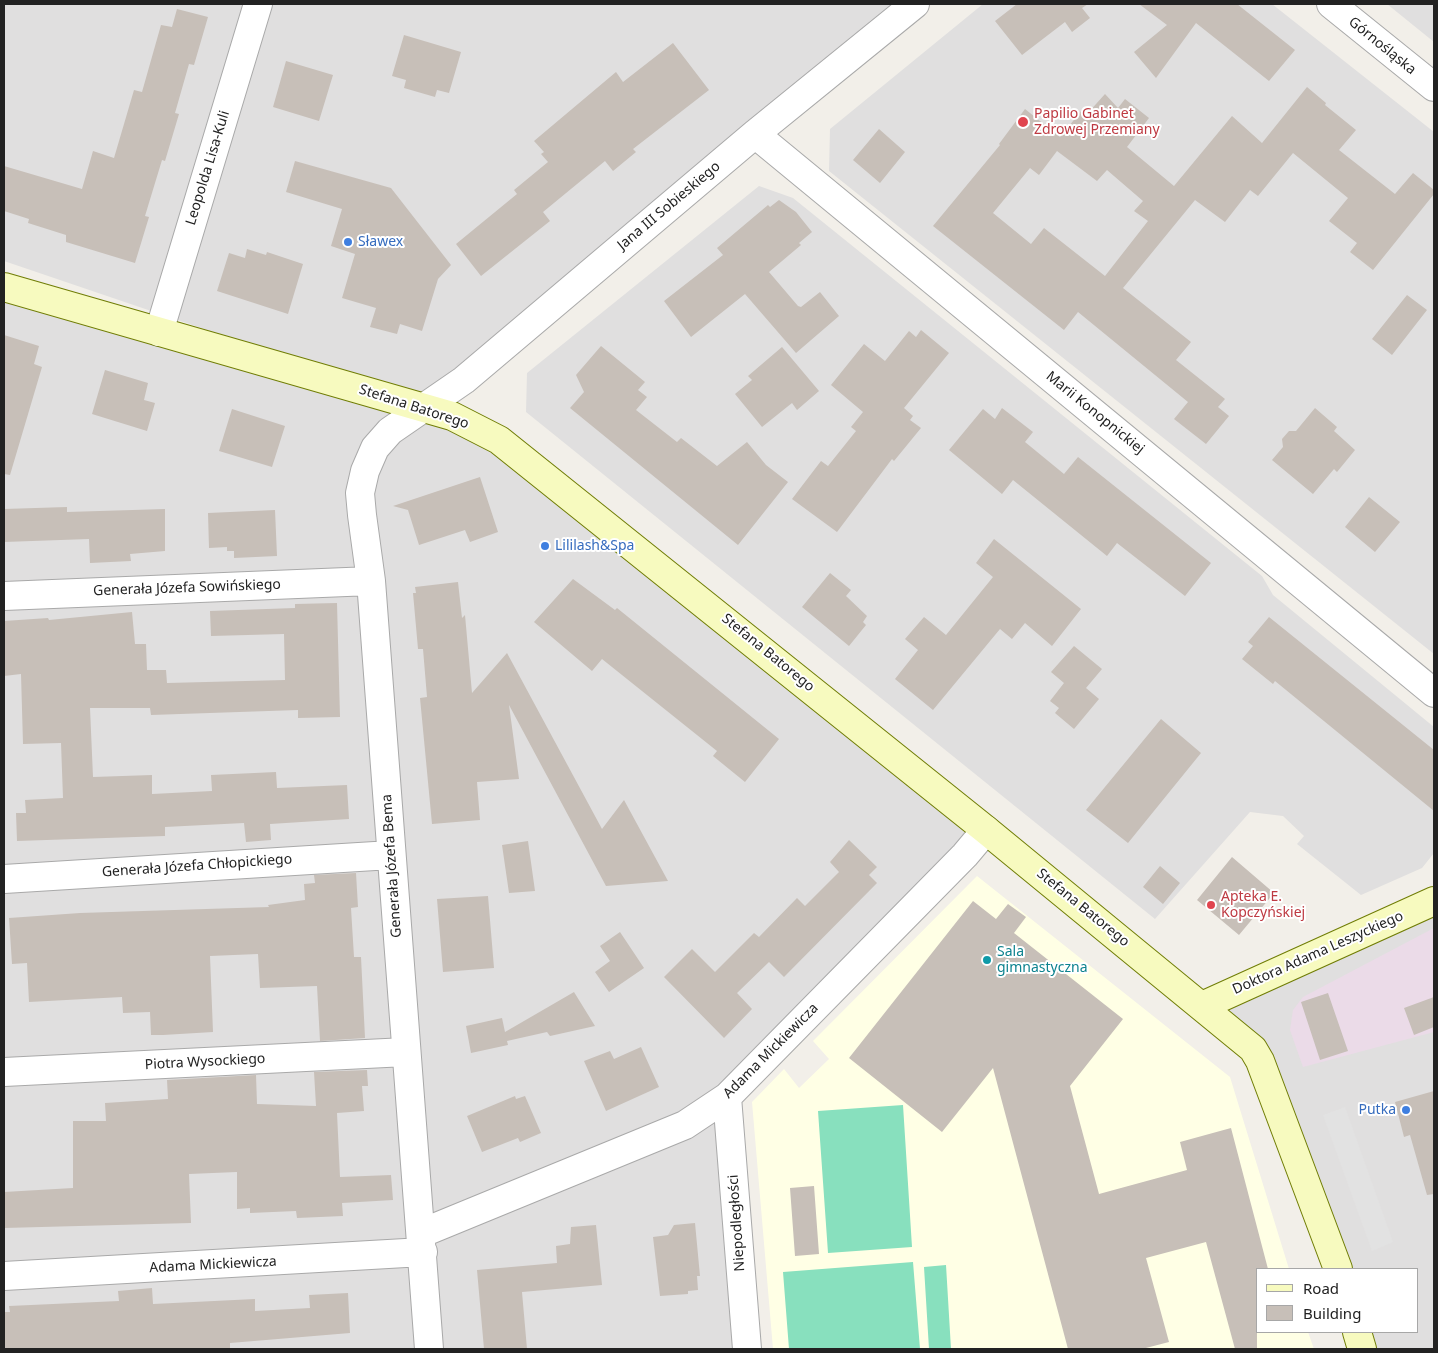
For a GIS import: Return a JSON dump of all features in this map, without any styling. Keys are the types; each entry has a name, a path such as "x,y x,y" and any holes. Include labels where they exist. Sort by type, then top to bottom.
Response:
{"street":[{"name":"Leopolda Lisa-Kuli","path":"159,332 258,4"},
{"name":"Jana III Sobieskiego","path":"422,408 464,380 755,134 915,4"},
{"name":"Górnośląska","path":"1331,4 1434,87"},
{"name":"Marii Konopnickiej","path":"755,134 1434,693"},
{"name":"Stefana Batorego","path":"4,287 452,416 500,440 986,830 1253,1049 1260,1061 1338,1268"},
{"name":"Generała Józefa Bema","path":"422,408 390,431 375,448 365,471 360,493 371,581 429,1349"},
{"name":"Generała Józefa Sowińskiego","path":"4,596 371,581"},
{"name":"Adama Mickiewicza","path":"4,1276 422,1242 685,1125 727,1098 965,855 986,830"},
{"name":"Generała Józefa Chłopickiego","path":"4,879 391,855"},
{"name":"Doktora Adama Leszyckiego","path":"1202,1006 1434,901"},
{"name":"Piotra Wysockiego","path":"4,1072 406,1052"},
{"name":"Niepodległości","path":"727,1098 747,1349"},
{"path":"1357,1333 1362,1349"}],"shaded area":[{"path":"4,4 911,4 422,403 4,261"},
{"path":"983,4 1272,4 1434,132 1434,654 829,171 830,129"},
{"path":"1387,4 1434,4 1434,42"},
{"path":"759,186 793,198 1262,576 1273,595 1434,727 1434,853 1422,868 1361,895 1297,844 1304,836 1283,816 1250,812 1155,919 526,412 527,373"},
{"path":"4,292 413,409 359,458 402,1049 4,1069"},
{"path":"422,412 463,424 981,830 733,1083 678,1116 425,1225 371,533 374,462"},
{"path":"977,876 1230,1077 1289,1268 1256,1268 1256,1333 1308,1333 1314,1349 773,1349 752,1102 784,1069 799,1088 829,1059 813,1041"},
{"path":"1434,911 1434,1349 1365,1349 1360,1333 1418,1333 1418,1268 1342,1268 1260,1048 1227,1007"},
{"path":"1434,928 1434,1032 1303,1067 1290,1030 1293,1010 1303,997"},
{"path":"403,1056 424,1349 4,1349 4,1076"},
{"path":"723,1107 752,1349 435,1349 426,1235"},
{"path":"1345,1107 1393,1242 1372,1251 1323,1115"}],"green space":[{"path":"903,1105 912,1247 828,1253 818,1111"},
{"path":"913,1262 920,1349 789,1349 783,1272"},
{"path":"946,1265 951,1349 929,1349 924,1267"}],"building":[{"path":"1017,4 1088,4 1082,8 1090,18 1072,32 1065,22 1022,55 995,21"},
{"path":"1139,4 1237,4 1295,50 1269,81 1196,23 1156,78 1134,52 1167,25"},
{"path":"177,9 208,17 194,65 189,64 175,113 179,114 165,161 162,160 145,216 149,217 135,263 66,242 66,235 28,223 29,219 4,211 4,166 82,189 93,151 114,158 134,90 142,92 161,25 172,27"},
{"path":"404,35 461,52 449,93 437,90 435,97 404,88 406,80 392,76"},
{"path":"673,43 709,90 633,149 636,152 613,171 605,161 543,212 550,221 481,276 456,244 517,194 514,190 548,162 541,154 544,152 534,141 616,72 623,82"},
{"path":"286,61 333,75 319,121 273,107"},
{"path":"1307,87 1326,103 1325,105 1356,130 1339,150 1395,194 1413,173 1434,190 1434,194 1373,270 1350,252 1357,243 1329,221 1348,198 1293,153 1258,196 1250,190 1225,222 1195,200 1123,288 1191,342 1176,360 1225,399 1218,407 1229,416 1206,444 1174,419 1188,402 1078,312 1064,330 933,226 1000,145 1025,109 1060,137 1082,110 1087,114 1105,94 1118,108 1125,99 1149,118 1127,147 1174,186 1232,116 1262,143","holes":["1057,151 1097,181 1107,170 1143,201 1134,211 1148,221 1105,276 1044,228 1031,244 993,213 1030,168 1039,175"]},
{"path":"879,129 905,152 880,183 853,160"},
{"path":"295,161 391,188 451,265 438,279 422,331 400,324 397,334 370,327 376,308 342,298 355,254 331,246 342,209 286,192"},
{"path":"779,200 796,212 812,232 799,243 801,245 769,272 798,306 801,307 820,292 839,316 796,353 745,294 691,337 664,301 723,255 717,248 768,205 770,207"},
{"path":"247,249 266,255 267,252 303,264 288,314 217,291 229,253 245,258"},
{"path":"1407,295 1427,310 1392,355 1372,339"},
{"path":"921,330 949,353 904,408 913,416 910,420 921,428 894,461 892,459 837,532 792,499 821,461 828,466 856,431 851,427 863,412 831,385 864,344 885,361 909,331 916,337"},
{"path":"4,335 39,346 34,364 42,367 10,475 4,474"},
{"path":"601,346 645,382 638,390 647,397 636,410 677,442 681,438 717,466 747,442 766,465 788,482 738,545 570,408 584,392 576,375"},
{"path":"782,347 819,391 797,410 792,403 762,427 735,394 752,380 748,376"},
{"path":"105,370 148,383 144,400 155,403 147,431 92,414"},
{"path":"1002,408 1033,432 1025,442 1064,474 1078,457 1211,563 1185,596 1117,543 1107,556 1013,480 1002,494 949,450 983,409 995,419"},
{"path":"1315,408 1337,427 1334,431 1355,450 1337,472 1334,469 1313,494 1272,460 1283,447 1282,439 1289,431 1296,431"},
{"path":"232,409 285,426 272,467 219,451"},
{"path":"480,477 498,532 470,542 465,530 419,545 408,510 393,506"},
{"path":"1369,497 1400,522 1375,552 1345,527"},
{"path":"67,507 67,512 165,509 165,551 130,554 131,561 90,563 89,539 4,542 4,509"},
{"path":"275,510 277,556 234,558 234,551 227,551 227,547 209,548 208,513"},
{"path":"994,539 1081,609 1052,646 1025,623 1012,639 1000,629 933,710 895,679 918,650 905,639 924,617 946,635 993,577 976,563"},
{"path":"830,573 851,590 846,596 867,616 863,622 866,625 849,646 802,607"},
{"path":"573,579 615,610 617,608 779,739 745,782 713,756 717,751 602,659 592,671 534,622"},
{"path":"458,582 462,618 465,615 472,693 507,653 602,829 624,800 668,881 606,886 509,705 519,779 477,782 480,820 432,824 420,698 427,697 423,649 418,649 413,593 416,593 415,587"},
{"path":"337,603 340,717 298,718 298,710 151,715 150,708 90,708 93,777 152,775 152,794 212,791 211,775 276,772 277,788 347,785 349,819 270,824 271,840 246,842 244,823 165,827 165,836 17,841 16,813 26,813 25,800 63,798 61,743 23,744 21,674 4,676 4,621 48,618 49,620 132,612 135,644 146,644 147,670 166,670 167,683 285,680 284,634 211,636 210,611 295,608 295,604"},
{"path":"1269,617 1434,750 1434,811 1275,681 1273,684 1242,659 1253,646 1248,642"},
{"path":"1074,646 1102,669 1086,688 1099,699 1074,729 1055,713 1059,708 1050,701 1064,683 1051,672"},
{"path":"1161,719 1201,753 1128,843 1086,810"},
{"path":"849,840 877,867 869,875 877,883 784,977 769,962 737,993 752,1009 724,1038 664,977 692,949 715,972 754,933 759,937 797,898 805,906 839,872 830,862"},
{"path":"528,841 535,891 509,893 502,845"},
{"path":"1232,857 1274,893 1239,935 1197,900"},
{"path":"1160,866 1180,883 1163,904 1143,887"},
{"path":"356,873 358,907 351,908 354,957 361,957 365,1038 320,1041 317,986 260,988 258,954 210,956 213,1032 163,1035 151,1035 150,1012 123,1013 122,997 29,1002 27,963 12,964 9,918 80,913 269,907 268,905 305,900 304,884 315,883 314,875"},
{"path":"488,896 494,968 443,972 437,899"},
{"path":"973,901 996,919 1008,904 1026,917 1014,933 1123,1019 1070,1086 1099,1194 1187,1170 1180,1142 1231,1128 1268,1268 1256,1268 1257,1349 1235,1349 1206,1242 1146,1258 1169,1342 1142,1349 1068,1349 993,1068 942,1132 849,1058"},
{"path":"620,932 644,968 609,992 595,972 610,961 600,946"},
{"path":"574,992 595,1026 550,1036 547,1032 507,1041 508,1045 471,1053 466,1026 502,1018 505,1032"},
{"path":"1328,993 1348,1051 1320,1060 1301,1002"},
{"path":"1434,997 1434,1027 1414,1035 1404,1008"},
{"path":"641,1047 659,1087 606,1111 584,1061 610,1051 614,1059"},
{"path":"367,1070 368,1086 362,1086 364,1111 337,1113 340,1177 391,1175 393,1200 342,1203 343,1216 297,1218 296,1211 250,1213 250,1208 237,1209 237,1172 189,1174 191,1223 4,1228 4,1192 73,1188 73,1121 106,1121 105,1103 168,1099 167,1080 256,1075 257,1104 316,1106 314,1072"},
{"path":"1434,1091 1434,1194 1427,1195 1410,1135 1404,1137 1395,1102"},
{"path":"515,1096 516,1099 525,1096 541,1133 520,1142 518,1138 482,1152 467,1116"},
{"path":"814,1186 819,1254 795,1256 790,1188"},
{"path":"695,1223 700,1276 697,1276 698,1290 688,1291 688,1294 660,1296 653,1237 668,1235 674,1225"},
{"path":"596,1225 602,1285 522,1292 527,1349 484,1349 477,1270 557,1263 556,1246 570,1244 571,1227"},
{"path":"152,1288 153,1304 255,1299 255,1311 310,1308 309,1295 348,1293 350,1333 230,1343 230,1349 4,1349 4,1312 10,1312 9,1306 119,1301 118,1291"}],"place":[{"name":"Papilio Gabinet Zdrowej Przemiany","path":"1023,122"},
{"name":"Sławex","path":"348,242"},
{"name":"Lililash&Spa","path":"545,546"},
{"name":"Apteka E. Kopczyńskiej","path":"1211,905"},
{"name":"Sala gimnastyczna","path":"987,960"},
{"name":"Putka","path":"1406,1110"}]}
